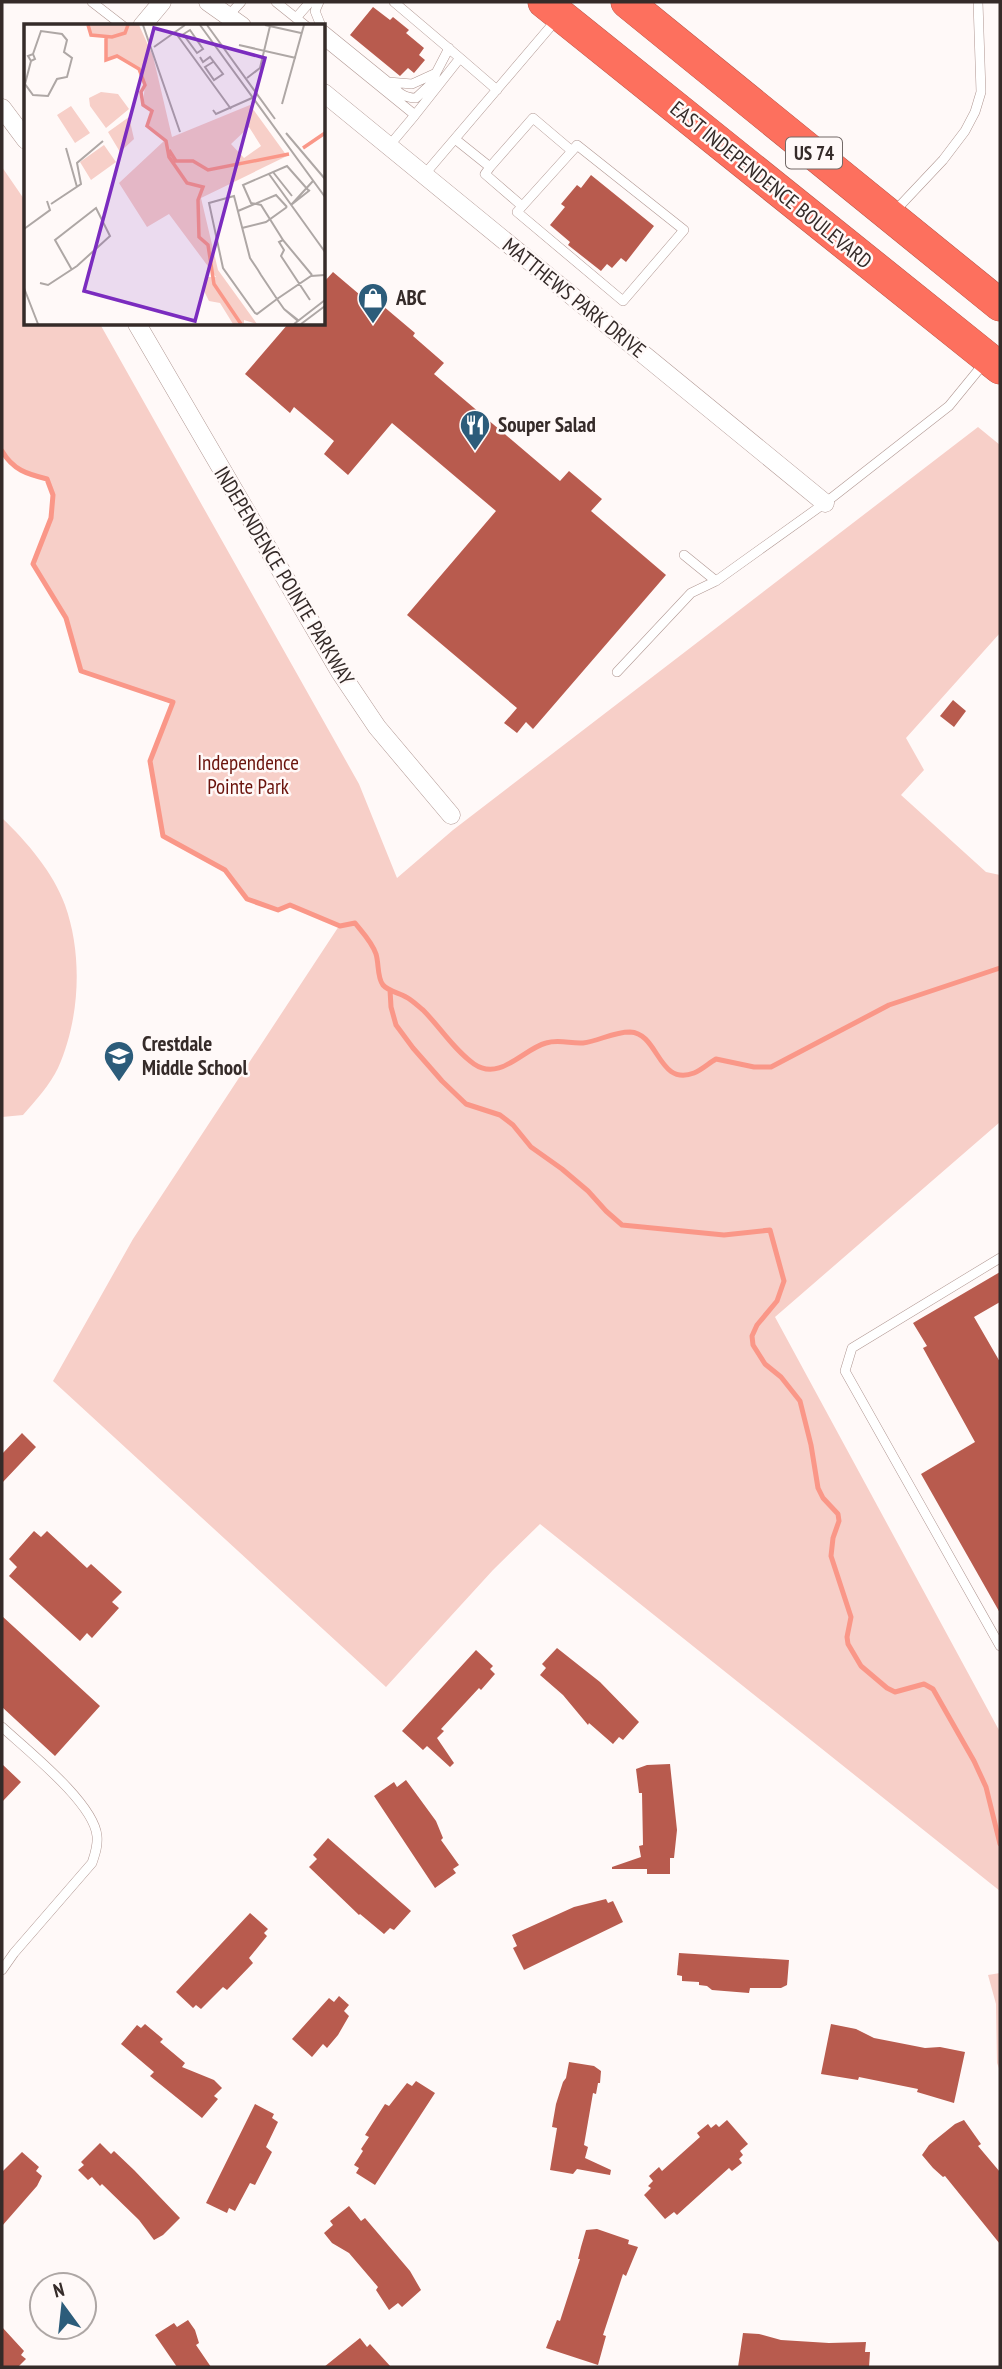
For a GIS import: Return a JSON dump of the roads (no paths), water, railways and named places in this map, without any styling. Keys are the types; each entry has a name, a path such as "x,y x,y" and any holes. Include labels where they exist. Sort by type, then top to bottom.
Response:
{"highway":[{"name":"US 74","path":"627,2 1000,305"},
{"name":"EAST INDEPENDENCE BOULEVARD","path":"552,8 994,363"}],"street":[{"path":"144,24 162,2"},
{"path":"208,2 235,21"},
{"name":"MATTHEWS PARK DRIVE","path":"326,95 825,503"},
{"path":"2,108 24,137"},
{"name":"INDEPENDENCE POINTE PARKWAY","path":"138,326 340,672 377,727 451,815"}],"lane":[{"path":"92,2 120,24"},
{"path":"235,21 242,2"},
{"path":"276,2 304,24"},
{"path":"296,18 310,2"},
{"path":"319,2 315,11 320,24"},
{"path":"394,2 497,90"},
{"path":"891,216 943,160 965,131 975,112 981,92 978,2"},
{"path":"424,175 497,90 552,8"},
{"path":"326,31 400,94 416,98 432,83 449,48"},
{"path":"326,43 415,115"},
{"path":"390,146 460,58"},
{"path":"388,82 412,84 436,73"},
{"path":"522,206 485,174 533,118 572,150"},
{"path":"455,139 490,167"},
{"path":"577,145 684,229 623,301 517,212 572,150 577,145"},
{"path":"617,672 691,593 716,581 825,503 949,406 994,363"},
{"path":"684,555 716,581"},
{"path":"1000,1258 852,1348 845,1371 1000,1646"},
{"path":"2,1727 42,1763 83,1806 92,1819 97,1835 97,1849 92,1863 80,1879 13,1952 2,1970"}],"waterway":[{"path":"2,451 11,463 21,470 47,479 53,495 51,518 33,564 66,618 81,671 173,702 150,761 163,836 225,870 247,899 278,910 290,905 340,926 355,923 374,950 383,985 408,998 423,1010 474,1064 484,1069 493,1069 502,1067 546,1043 583,1043 630,1032 647,1041 673,1073 694,1073 716,1059 754,1067 771,1067 889,1005 1000,968"},
{"path":"390,990 396,1025 442,1081 466,1104 500,1115 513,1125 531,1147 588,1191 622,1225 724,1235 770,1230 784,1281 777,1301 757,1325 752,1336 753,1345 765,1364 781,1377 800,1401 818,1488 823,1498 838,1514 839,1521 831,1556 851,1617 848,1644 861,1666 887,1688 895,1692 924,1684 933,1689 986,1787 1000,1844"}],"place":[{"name":"ABC","path":"373,325"},
{"name":"Souper Salad","path":"475,452"},
{"name":"Crestdale Middle School","path":"119,1083"}],"park label":[{"name":"Independence Pointe Park","path":"248,775"}]}
